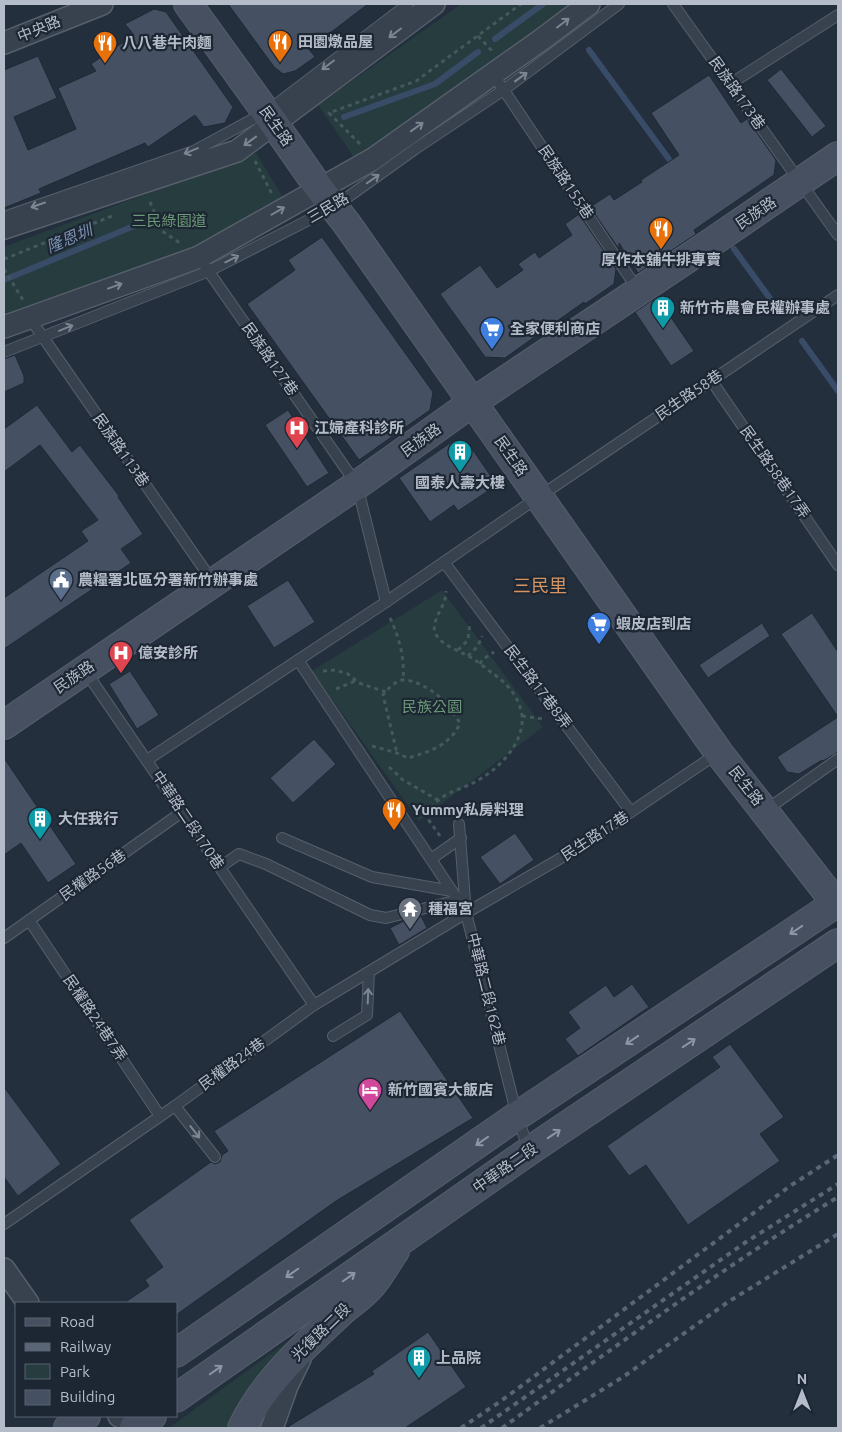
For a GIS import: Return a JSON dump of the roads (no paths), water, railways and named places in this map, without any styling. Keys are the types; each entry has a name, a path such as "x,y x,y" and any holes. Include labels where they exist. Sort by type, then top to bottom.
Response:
{"street":[{"name":"民生路","path":"188,4 540,496 719,753 838,904"},
{"path":"4,228 237,150 270,117 434,4"},
{"name":"三民路","path":"4,327 204,264 327,197 373,159 498,73 589,4"},
{"name":"中央路","path":"4,43 92,6"},
{"name":"民族路","path":"4,725 357,486 473,402 838,156"},
{"path":"178,1352 517,1116 838,904"},
{"name":"中華路二段","path":"178,1397 529,1151 838,943"},
{"name":"光復路二段","path":"242,1428 262,1392 342,1311 372,1286 402,1239"},
{"path":"4,1269 27,1302"},
{"path":"272,1428 287,1386 305,1347"},
{"path":"68,1428 84,1417"}],"lane":[{"path":"4,217 194,151 270,117 408,4"},
{"name":"三民路","path":"498,73 620,4"},
{"name":"民族路173巷","path":"673,4 838,235"},
{"path":"730,84 838,15"},
{"name":"民族路155巷","path":"498,73 639,291"},
{"name":"三民路","path":"4,352 43,337 204,264"},
{"name":"民族路127巷","path":"204,264 357,486"},
{"name":"民生路58巷","path":"444,562 838,294"},
{"name":"民族路113巷","path":"29,318 213,582"},
{"name":"民生路58巷17弄","path":"711,380 838,564"},
{"path":"357,486 387,607"},
{"name":"中華路二段170巷","path":"314,1005 147,760 298,660 387,607 444,562"},
{"name":"民生路17巷8弄","path":"444,562 631,812"},
{"path":"298,660 466,913"},
{"path":"85,670 147,760"},
{"name":"民生路17巷","path":"466,913 573,851 719,753"},
{"path":"765,810 838,759"},
{"name":"民權路56巷","path":"4,938 182,812"},
{"name":"中華路二段162巷","path":"459,824 466,913 517,1116 529,1151"},
{"path":"282,838 372,877 455,896"},
{"path":"431,859 460,838"},
{"path":"220,867 238,854 266,864 370,915 386,918 455,896"},
{"name":"民權路24巷","path":"4,1224 175,1106 314,1005 466,913"},
{"name":"民權路24巷7弄","path":"29,920 160,1116"},
{"path":"333,1036 368,1015 369,972"},
{"path":"175,1106 215,1157"}],"waterway":[{"name":"隆恩圳","path":"495,39 543,4"},
{"path":"589,50 674,166"},
{"name":"隆恩圳","path":"344,117 435,84 478,52"},
{"name":"隆恩圳","path":"4,280 146,221"},
{"path":"734,249 780,312"},
{"path":"802,341 838,391"}],"railway":[{"path":"461,1428 501,1401 790,1186 838,1155"},
{"path":"481,1428 746,1242 838,1184"},
{"path":"502,1428 710,1280 838,1197"},
{"path":"540,1428 623,1377 728,1302 838,1234"}],"place":[{"name":"田園燉品屋","path":"280,63"},
{"name":"八八巷牛肉麵","path":"105,64"},
{"name":"厚作本舖牛排專賣","path":"661,250"},
{"name":"新竹市農會民權辦事處","path":"663,329"},
{"name":"全家便利商店","path":"492,350"},
{"name":"江婦產科診所","path":"297,449"},
{"name":"國泰人壽大樓","path":"460,473"},
{"name":"農糧署北區分署新竹辦事處","path":"61,601"},
{"name":"蝦皮店到店","path":"599,645"},
{"name":"億安診所","path":"121,674"},
{"name":"Yummy私房料理","path":"394,831"},
{"name":"大任我行","path":"40,840"},
{"name":"種福宮","path":"410,930"},
{"name":"新竹國賓大飯店","path":"370,1111"},
{"name":"上品院","path":"419,1379"}],"district":[{"name":"三民里","path":"540,586"}],"park label":[{"name":"三民綠園道","path":"169,221"},
{"name":"民族公園","path":"432,707"}]}
